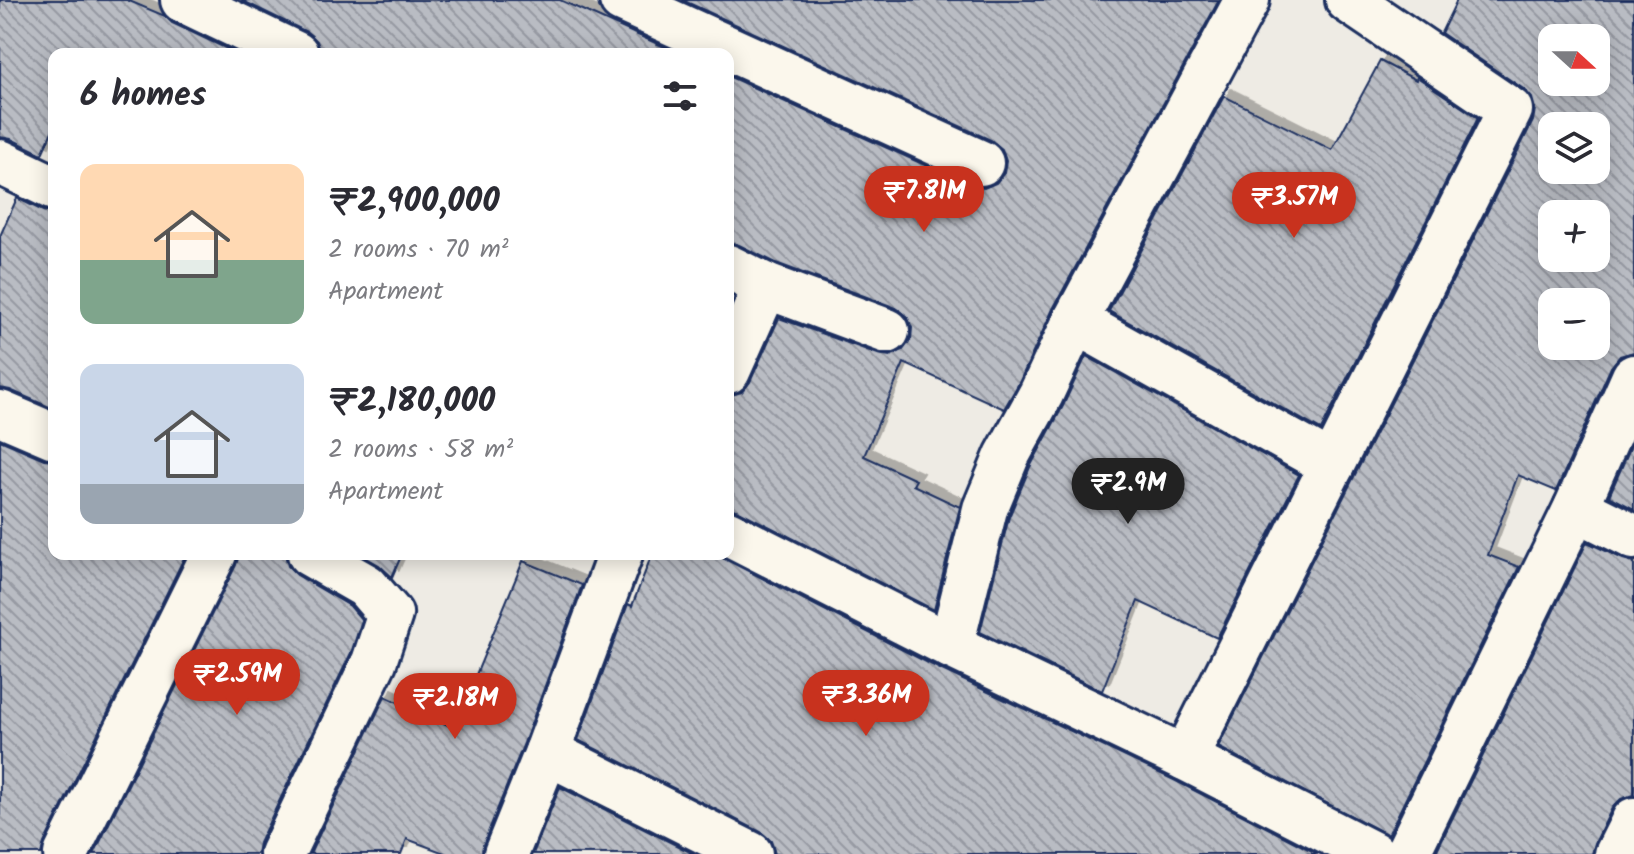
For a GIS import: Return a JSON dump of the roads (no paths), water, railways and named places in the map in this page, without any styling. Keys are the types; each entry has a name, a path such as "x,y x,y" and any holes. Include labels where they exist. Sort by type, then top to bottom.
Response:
{"street":[{"path":"183,0 283,48"},
{"path":"622,0 728,48"},
{"path":"951,646 985,509 1007,456 1041,394 1075,321 1247,0"},
{"path":"1185,758 1510,110 1348,0"},
{"path":"734,51 981,163"},
{"path":"0,162 48,185"},
{"path":"734,270 766,286 887,331"},
{"path":"734,358 766,286"},
{"path":"1075,321 1332,465"},
{"path":"1407,854 1576,508 1634,377"},
{"path":"0,413 48,433"},
{"path":"1576,508 1634,537"},
{"path":"734,536 1373,854"},
{"path":"66,854 211,560"},
{"path":"282,854 374,662 390,614 366,586 320,560"},
{"path":"506,854 618,560"},
{"path":"547,752 750,854"},
{"path":"1617,854 1634,820"}]}
